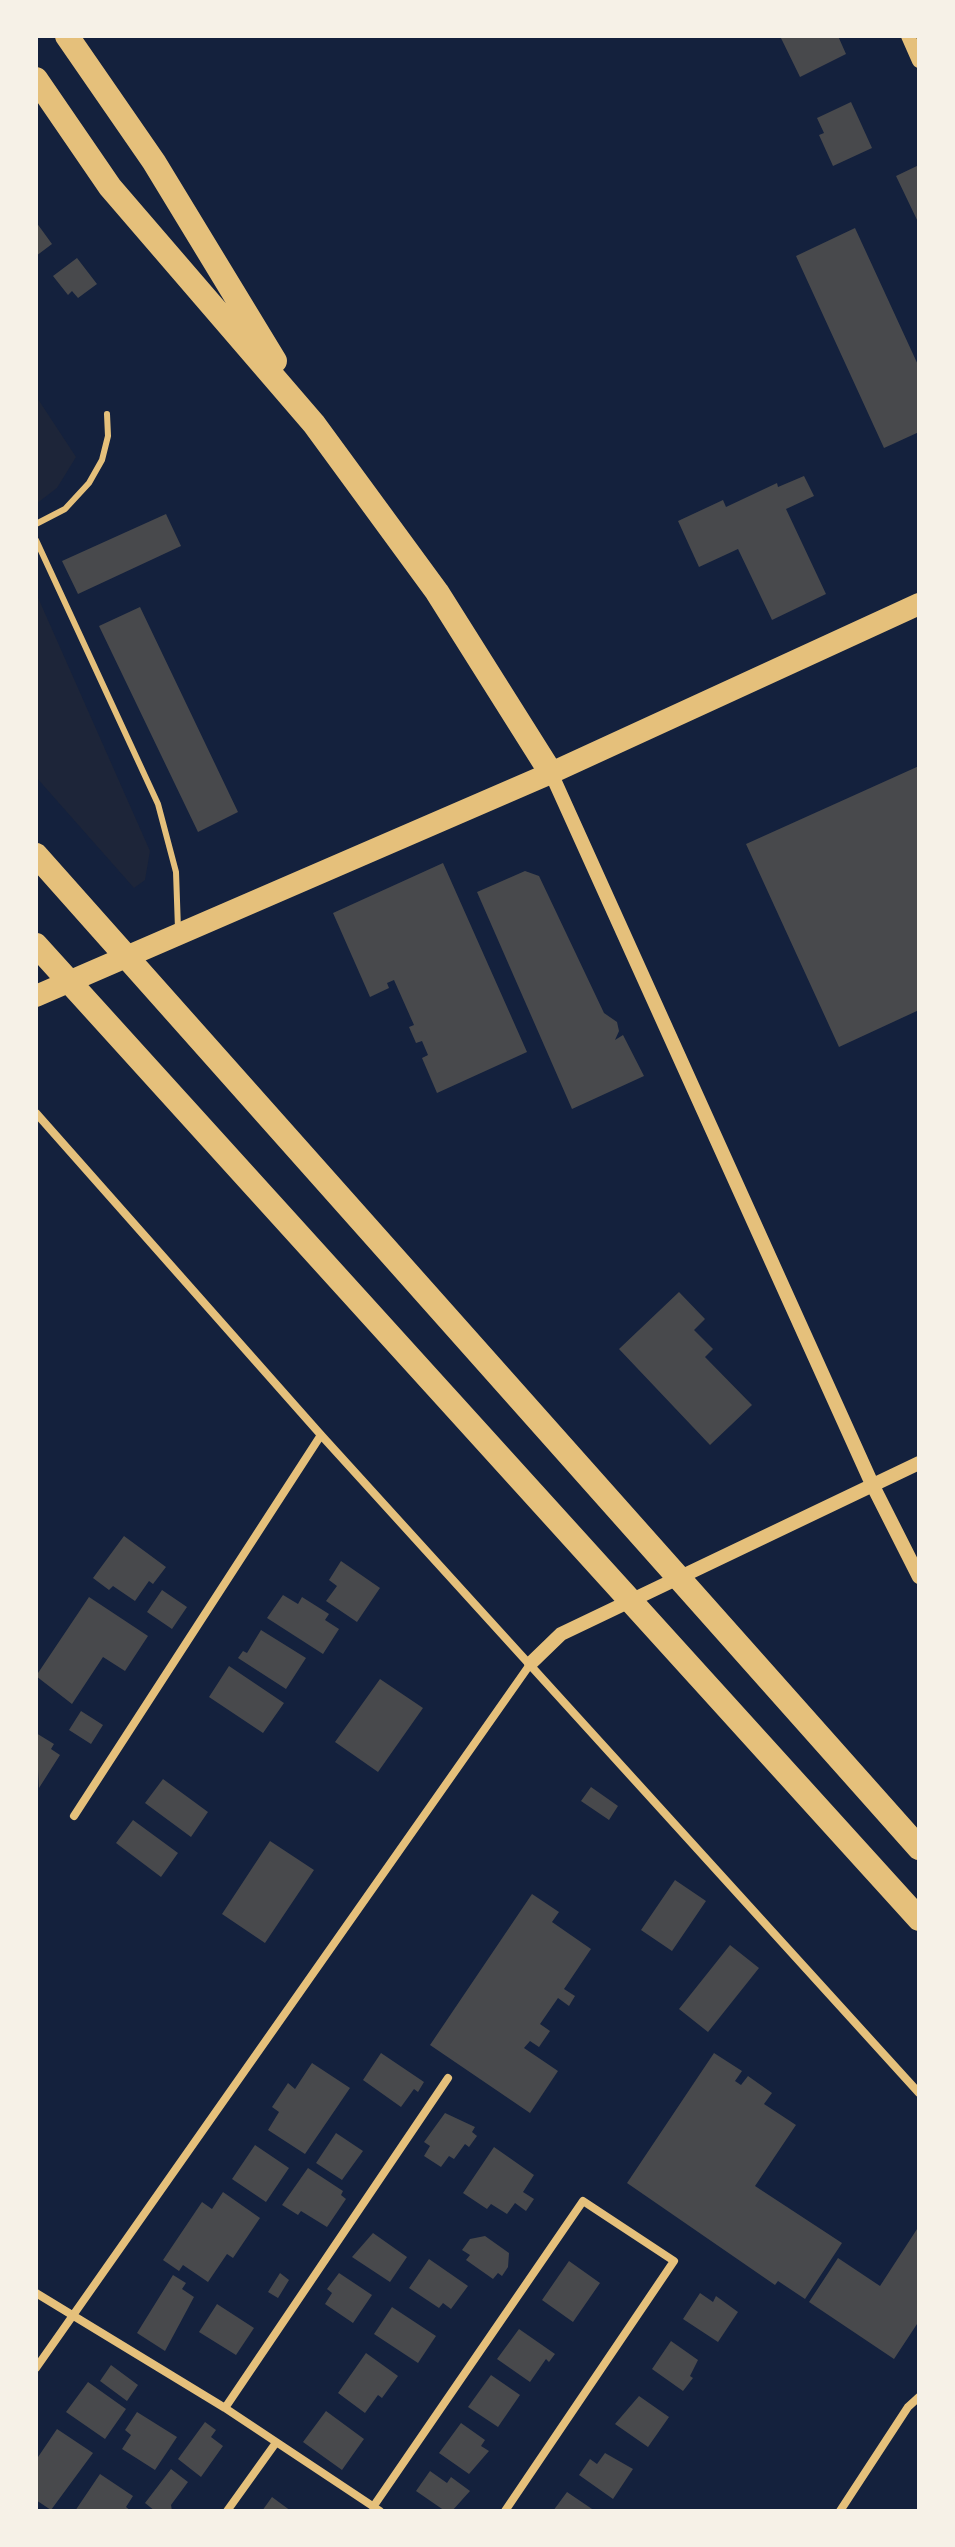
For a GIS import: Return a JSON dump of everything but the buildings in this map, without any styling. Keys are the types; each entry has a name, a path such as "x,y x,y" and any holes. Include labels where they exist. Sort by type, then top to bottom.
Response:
{"highway":[{"path":"67,36 154,162 314,424"},
{"path":"36,79 110,187 314,424 437,592 551,773"},
{"path":"36,996 551,773 919,604"},
{"path":"36,855 919,1848"},
{"path":"36,945 919,1919"}],"street":[{"path":"908,36 919,61"},
{"path":"551,773 872,1484 919,1577"},
{"path":"36,1113 321,1435 919,2093"},
{"path":"74,1816 321,1435"},
{"path":"36,2368 531,1663 561,1634 710,1566 919,1463"},
{"path":"225,2408 448,2078"},
{"path":"36,2293 225,2408 377,2509 583,2201 674,2261 505,2511"},
{"path":"840,2511 908,2407 919,2397"},
{"path":"227,2511 275,2444"}],"lane":[{"path":"36,524 65,509 89,483 102,460 108,436 107,414"},
{"path":"36,540 158,804 176,872 178,933"}],"shaded area":[{"path":"36,396 76,457 57,488 36,504"},
{"path":"36,593 150,851 145,880 134,888 36,777"}]}
